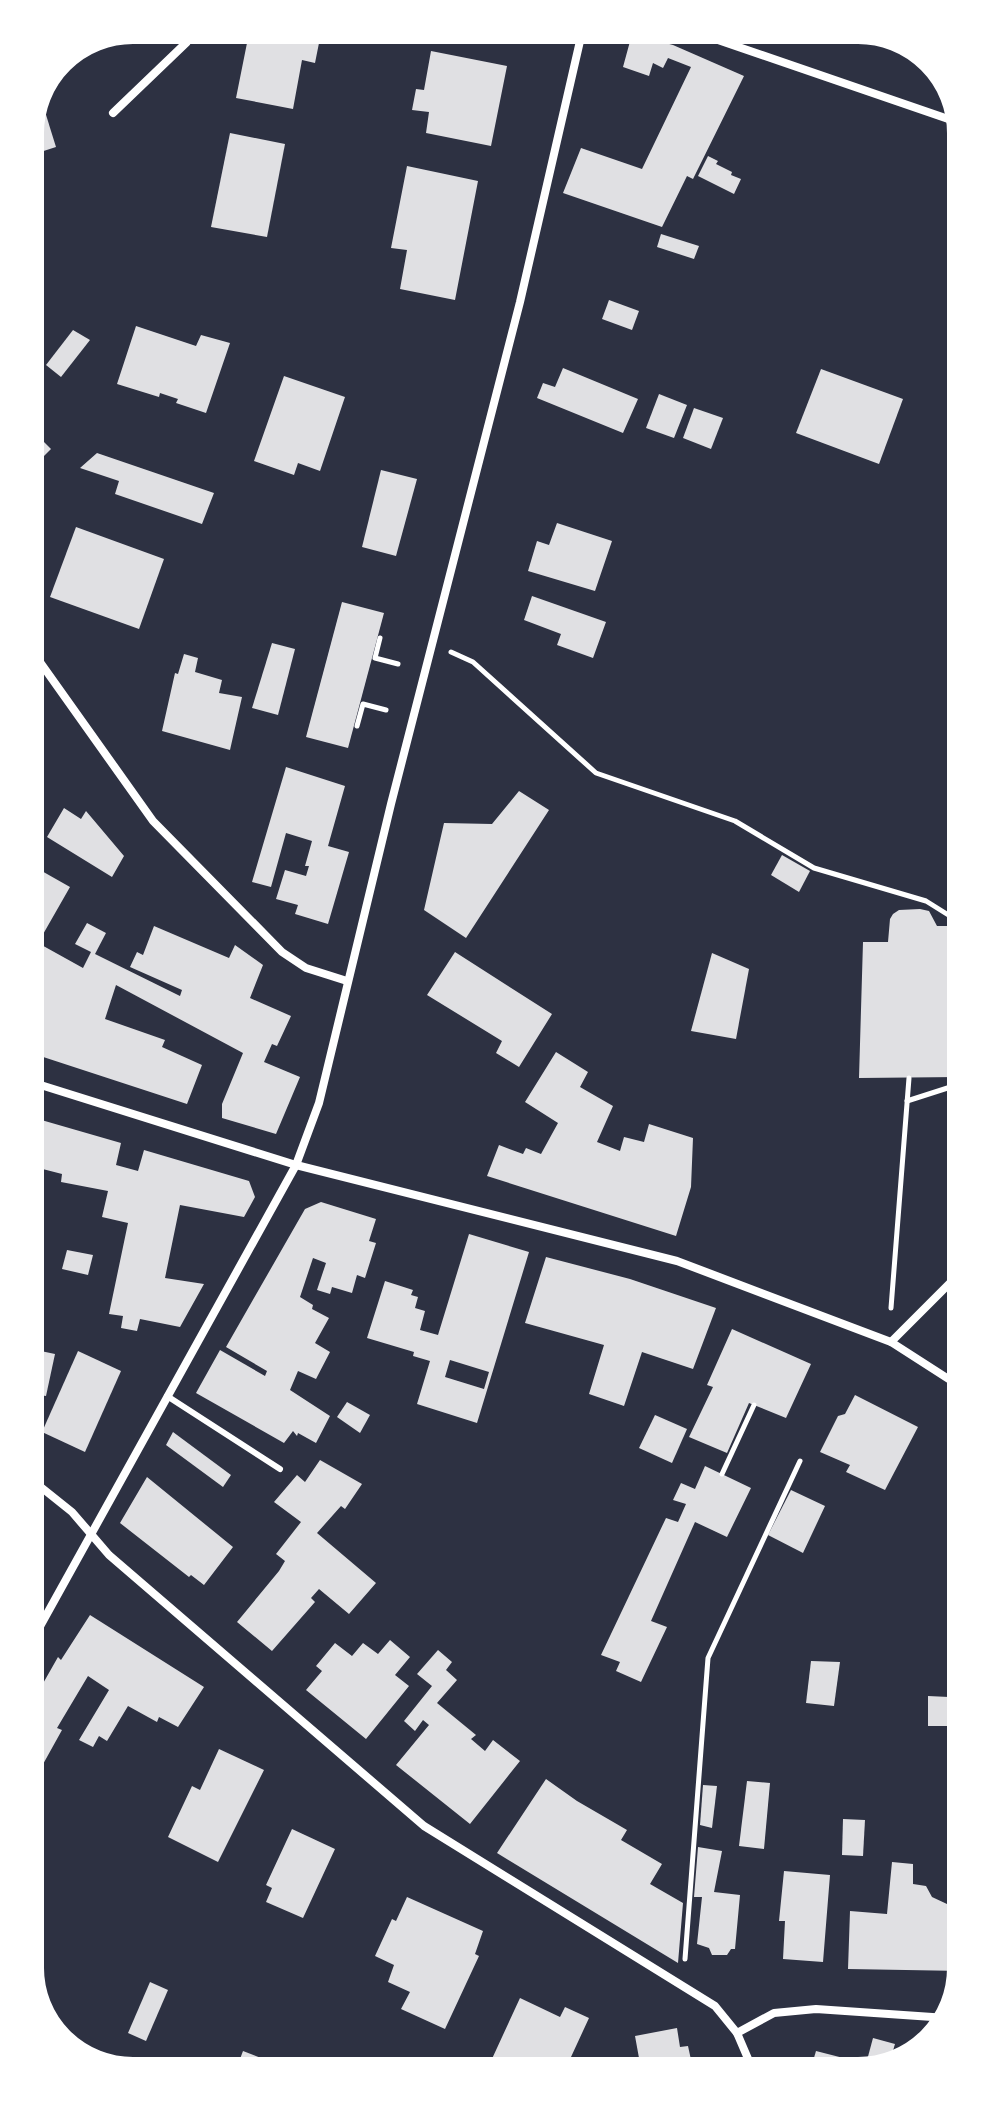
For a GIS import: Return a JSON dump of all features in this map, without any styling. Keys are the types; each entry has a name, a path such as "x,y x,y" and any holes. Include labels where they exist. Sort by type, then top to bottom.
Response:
{"street":[{"path":"113,113 187,42"},
{"path":"42,1622 296,1165 319,1103 347,981 520,302 580,42"},
{"path":"724,42 947,119"},
{"path":"42,665 153,821 282,952 306,968 347,981"},
{"path":"42,1085 296,1165 677,1261 889,1342 949,1380"},
{"path":"889,1342 949,1284"},
{"path":"42,1488 72,1512 109,1555 424,1826 715,2006 737,2033 748,2059"},
{"path":"737,2033 774,2013 816,2009 935,2017"}],"lane":[{"path":"167,1396 280,1469"}],"path":[{"path":"380,638 375,658 398,664"},
{"path":"453,653 473,662 596,773 735,821 814,868 926,901 949,915"},
{"path":"357,726 363,704 386,710"},
{"path":"889,1342 909,1078"},
{"path":"907,1101 949,1088"},
{"path":"722,1474 754,1405"},
{"path":"683,1988 708,1658 800,1461"}],"building":[{"path":"247,42 319,42 315,63 302,60 293,109 236,98"},
{"path":"630,42 662,42 744,76 693,179 687,176 662,227 563,193 581,148 642,169 691,67 668,58 663,68 653,63 649,76 623,67"},
{"path":"431,51 507,66 491,146 426,133 429,112 412,110 416,89 424,90"},
{"path":"45,111 56,147 42,152"},
{"path":"230,133 285,144 267,237 211,227"},
{"path":"708,156 732,172 731,175 741,179 734,194 698,176"},
{"path":"407,166 478,181 455,300 400,289 407,250 391,248"},
{"path":"661,234 699,246 694,259 657,247"},
{"path":"609,300 639,311 632,330 602,319"},
{"path":"136,326 196,346 201,335 230,343 206,413 176,403 178,399 160,393 159,397 117,384"},
{"path":"73,330 90,340 61,377 46,365"},
{"path":"563,368 638,399 623,433 537,398 543,383 555,387"},
{"path":"821,369 903,399 879,464 796,433"},
{"path":"284,376 345,397 320,471 298,463 294,475 254,461"},
{"path":"659,394 687,405 674,438 646,428"},
{"path":"694,408 723,418 711,449 683,438"},
{"path":"42,440 51,449 42,458"},
{"path":"97,453 214,493 202,524 115,494 119,481 80,468"},
{"path":"381,470 417,479 396,556 362,547"},
{"path":"557,523 612,541 595,591 528,571 537,541 549,545"},
{"path":"76,527 164,559 139,629 50,597"},
{"path":"532,596 606,622 593,658 557,645 561,634 524,620"},
{"path":"342,602 384,613 348,748 306,737"},
{"path":"272,643 295,649 278,715 252,708"},
{"path":"184,654 198,658 195,672 222,680 219,693 242,697 230,750 162,731 175,673 178,674"},
{"path":"286,767 345,786 328,846 349,852 328,924 295,914 298,905 276,899 285,870 306,876 309,866 305,866 312,841 286,833 271,887 252,882"},
{"path":"519,791 549,810 466,938 424,910 444,823 492,824"},
{"path":"64,808 81,819 86,811 124,856 112,877 47,837"},
{"path":"782,855 810,871 799,892 771,875"},
{"path":"42,871 70,887 42,936"},
{"path":"899,910 929,911 937,926 949,926 949,1077 859,1078 863,942 888,942 890,919"},
{"path":"87,923 106,933 95,954 180,996 182,990 130,967 137,952 143,955 154,926 229,958 235,945 263,965 250,998 291,1016 277,1046 272,1044 264,1062 300,1077 276,1134 222,1118 222,1104 243,1053 116,985 105,1019 165,1040 162,1047 202,1065 187,1104 42,1057 42,945 83,968 91,952 75,944"},
{"path":"455,952 552,1014 519,1067 496,1053 502,1041 427,995"},
{"path":"712,953 749,969 736,1039 691,1031"},
{"path":"556,1052 588,1072 580,1087 613,1106 597,1142 620,1151 624,1137 644,1142 649,1124 693,1138 691,1187 676,1236 487,1176 499,1145 523,1154 526,1148 541,1154 558,1123 525,1102"},
{"path":"42,1120 121,1143 116,1165 138,1171 144,1150 249,1181 255,1197 244,1217 180,1205 165,1278 204,1284 180,1327 140,1319 137,1331 121,1328 123,1316 109,1314 128,1223 102,1217 108,1191 61,1182 62,1174 42,1169"},
{"path":"321,1202 376,1219 369,1241 376,1243 365,1278 357,1275 352,1293 332,1287 330,1294 317,1290 326,1263 313,1258 300,1297 313,1305 312,1309 329,1318 315,1343 330,1352 316,1379 298,1371 290,1390 330,1416 316,1443 298,1433 297,1436 293,1431 284,1443 196,1393 220,1350 265,1376 267,1371 226,1347 305,1209"},
{"path":"469,1234 529,1252 477,1423 417,1404 430,1361 413,1356 414,1352 367,1338 385,1281 413,1290 411,1295 418,1297 415,1308 425,1311 420,1330 438,1335","holes":["450,1360 489,1372 484,1389 445,1377"]},
{"path":"67,1250 93,1255 88,1275 62,1269"},
{"path":"546,1257 630,1279 716,1308 693,1369 642,1352 624,1406 589,1394 604,1345 525,1323"},
{"path":"732,1329 811,1364 786,1418 749,1403 727,1453 689,1437 713,1387 707,1385"},
{"path":"42,1351 55,1354 46,1396 42,1395"},
{"path":"78,1351 121,1371 85,1452 42,1432"},
{"path":"855,1395 918,1427 885,1490 846,1472 850,1465 820,1452 838,1416 845,1414"},
{"path":"347,1402 370,1415 360,1433 337,1417"},
{"path":"655,1415 687,1429 672,1463 639,1448"},
{"path":"173,1432 231,1475 223,1487 166,1445"},
{"path":"320,1460 362,1484 345,1509 341,1506 317,1533 376,1583 349,1614 319,1589 311,1598 315,1602 272,1651 237,1622 279,1571 285,1561 276,1554 301,1522 274,1502 297,1475 305,1482"},
{"path":"705,1466 751,1488 727,1537 695,1522 651,1621 667,1627 641,1682 616,1671 620,1662 601,1655 666,1518 678,1522 686,1504 673,1500 681,1483 695,1489"},
{"path":"147,1477 233,1547 204,1585 191,1575 189,1577 120,1523"},
{"path":"791,1490 825,1506 803,1553 768,1535"},
{"path":"90,1615 204,1687 178,1727 159,1717 157,1722 128,1706 107,1741 99,1736 93,1747 79,1740 109,1690 88,1676 57,1728 62,1730 42,1766 42,1685 58,1657 61,1660"},
{"path":"390,1640 410,1657 395,1675 409,1686 366,1739 306,1690 322,1671 316,1666 335,1643 352,1656 363,1643 378,1654"},
{"path":"438,1650 452,1662 446,1670 457,1680 437,1703 476,1735 471,1739 485,1751 493,1740 520,1761 470,1824 396,1765 429,1725 423,1720 415,1731 404,1721 432,1686 417,1674"},
{"path":"811,1661 840,1662 834,1706 806,1703"},
{"path":"928,1696 949,1697 948,1726 928,1726"},
{"path":"219,1749 264,1770 218,1862 168,1837 192,1786 200,1790"},
{"path":"546,1779 627,1830 621,1840 662,1864 650,1884 683,1903 678,1963 497,1853"},
{"path":"747,1781 770,1783 764,1849 739,1846"},
{"path":"703,1785 717,1786 712,1828 700,1825"},
{"path":"843,1819 865,1820 863,1856 842,1855"},
{"path":"292,1829 335,1849 303,1918 266,1902 272,1888 266,1885"},
{"path":"698,1847 722,1851 714,1892 740,1895 735,1949 727,1955 712,1955 709,1948 697,1944 702,1897 694,1897"},
{"path":"892,1862 913,1864 913,1884 926,1886 932,1897 949,1903 949,1971 848,1969 850,1911 887,1914"},
{"path":"784,1871 830,1875 823,1962 783,1959 785,1921 779,1921"},
{"path":"407,1897 483,1931 475,1954 479,1956 445,2029 401,2009 410,1992 388,1982 394,1965 375,1956 392,1919 396,1921"},
{"path":"150,1982 168,1990 146,2041 128,2033"},
{"path":"520,1998 560,2017 565,2007 589,2018 570,2059 492,2059"},
{"path":"677,2028 680,2047 688,2046 691,2059 639,2059 635,2036"},
{"path":"873,2038 895,2044 893,2052 868,2058"},
{"path":"243,2051 263,2059 240,2059"},
{"path":"816,2051 847,2059 814,2059"}]}
